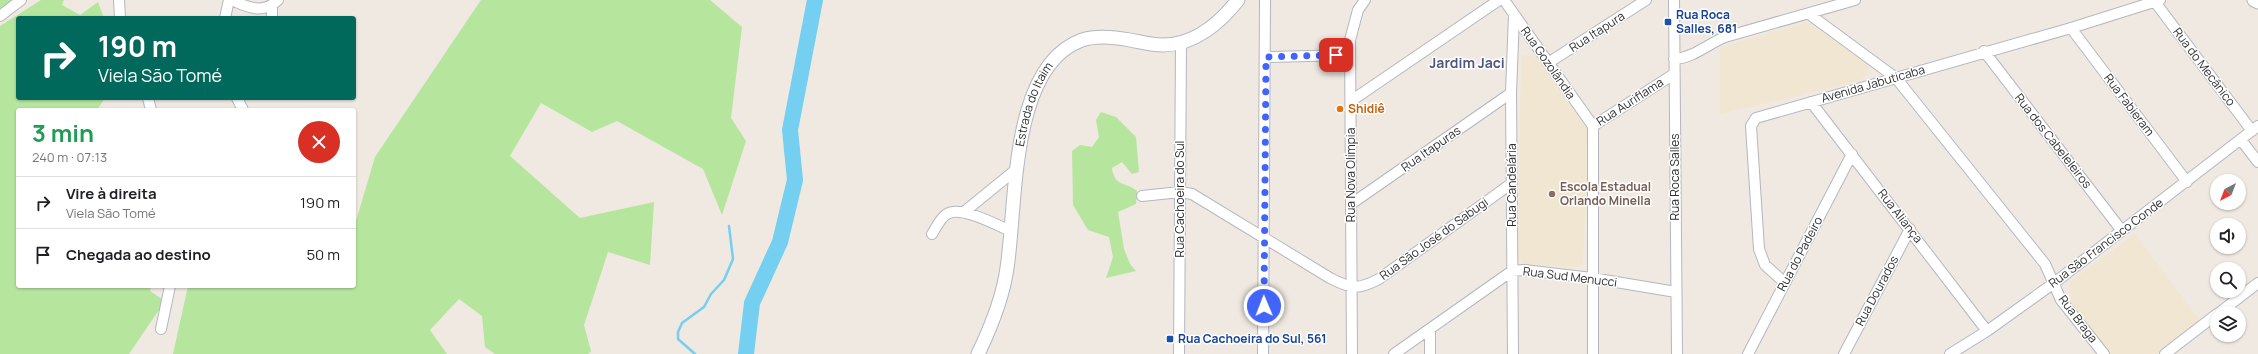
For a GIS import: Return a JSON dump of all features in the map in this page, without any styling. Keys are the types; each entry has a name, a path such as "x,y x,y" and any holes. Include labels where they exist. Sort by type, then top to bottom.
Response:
{"street":[{"path":"0,16 21,0"},
{"path":"119,0 120,16"},
{"path":"226,16 231,0 258,9 275,3"},
{"name":"Estrada do Itaim","path":"978,354 1003,292 1025,118 1040,78 1062,51 1077,42 1095,37 1123,38 1161,45 1181,43 1212,26 1238,0"},
{"path":"1263,354 1263,235 1266,57 1265,0"},
{"name":"Rua Nova Olímpia","path":"1352,354 1353,288 1350,55 1354,22 1365,0"},
{"path":"1351,101 1499,0"},
{"name":"Rua Gozolândia","path":"1504,0 1593,126"},
{"name":"Rua Itapura","path":"1548,63 1646,0"},
{"name":"Rua Roca Salles","path":"1674,0 1677,354"},
{"path":"1674,59 1689,56 1710,43 1725,37 1855,0"},
{"path":"2254,0 2258,2"},
{"name":"Avenida Jabuticaba","path":"1785,283 1765,265 1759,249 1751,123 1758,116 1896,78 1984,51 2071,28 2158,1"},
{"name":"Rua do Mecânico","path":"2158,1 2255,129"},
{"path":"272,16 275,3"},
{"path":"1809,14 1896,78 2045,264 2054,283"},
{"name":"Rua Candelária","path":"1513,354 1511,93 1514,15"},
{"name":"Rua Fabieram","path":"2071,28 2187,182"},
{"name":"Rua Cachoeira do Sul","path":"1179,354 1181,43"},
{"name":"Rua dos Cabeleleiros","path":"1984,51 2122,231"},
{"path":"1266,57 1350,55"},
{"name":"Rua Auriflama","path":"1593,354 1593,126 1674,74"},
{"name":"Rua Itapuras","path":"1351,204 1511,93"},
{"name":"Rua Aliança","path":"1811,102 1988,331"},
{"name":"Rua São Francisco Conde","path":"1950,354 1988,331 2054,283 2255,129"},
{"path":"2241,140 2258,162"},
{"name":"Rua do Padeiro","path":"1748,354 1852,154"},
{"path":"964,212 1018,168"},
{"name":"Rua São José do Sabugi","path":"1353,288 1365,286 1379,279 1512,183"},
{"path":"1142,196 1180,192 1192,194 1263,235 1330,278 1353,288"},
{"path":"932,234 943,217 948,213 964,212 1011,231"},
{"name":"Rua Dourados","path":"1844,354 1910,229"},
{"name":"Rua Sud Menucci","path":"1394,354 1512,271 1524,270 1592,278 1676,292"},
{"name":"Rua Braga","path":"2054,283 2061,300 2104,354"},
{"path":"2228,306 2258,283"},
{"path":"161,329 170,288"},
{"path":"2165,354 2210,320"},
{"path":"1430,329 1430,354"}],"shaded area":[{"path":"1808,22 1868,64 1868,72 1862,80 1720,114 1720,47"},
{"name":"Escola Estadual Orlando Minella","path":"1521,55 1536,57 1589,131 1583,263 1577,267 1525,265 1518,258"},
{"path":"2135,234 2201,322 2157,354 2110,354 2072,303 2069,287 2071,281"}],"green space":[{"path":"0,0 18,0 0,10"},
{"path":"41,0 64,0 62,5 80,15 98,2 103,16 16,16 16,100 104,100 98,108 16,108 16,288 151,288 150,291 165,301 129,354 0,354 0,26"},
{"path":"481,0 710,0 742,27 731,118 746,141 722,215 703,169 617,121 592,132 541,103 510,156 580,218 654,202 650,265 608,252 584,325 591,351 588,354 495,354 485,347 482,316 459,299 430,330 447,354 173,354 188,288 356,288 356,221 375,157"},
{"path":"1101,112 1116,117 1136,137 1139,172 1132,174 1122,162 1112,168 1113,174 1118,181 1137,191 1136,204 1118,212 1124,249 1130,264 1136,271 1106,278 1113,257 1109,237 1088,230 1073,205 1072,151 1080,145 1092,147 1099,137 1096,120"}],"waterway":[{"path":"746,354 752,303 780,242 795,180 790,130 815,0"},
{"path":"695,354 678,339 678,332 682,323 704,307 711,294 724,280 733,259 729,226"}],"place":[{"name":"Rua Roca Salles, 681","path":"1668,22"},
{"name":"Shidiê","path":"1340,109"},
{"name":"Escola Estadual Orlando Minella","path":"1552,194"},
{"name":"Rua Cachoeira do Sul, 561","path":"1170,339"}],"district":[{"name":"Jardim Jaci","path":"1467,63"}],"route":[{"path":"1264,306 1263,235 1266,57 1336,55"}]}
